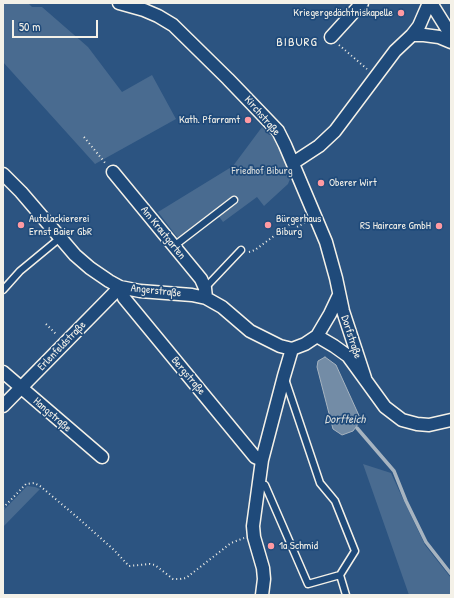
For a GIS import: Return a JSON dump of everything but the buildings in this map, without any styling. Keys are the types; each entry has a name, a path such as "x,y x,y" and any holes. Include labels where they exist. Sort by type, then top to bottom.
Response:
{"street":[{"name":"Kirchstraße","path":"119,3 144,10 173,25 268,119 278,131 293,163"},
{"path":"331,37 362,3"},
{"path":"293,163 319,146 335,131 395,50 412,35 419,26 430,3"},
{"path":"430,3 451,35"},
{"path":"412,35 439,37 451,42"},
{"name":"Dorfstraße","path":"293,163 326,242 335,272 343,311 365,378"},
{"name":"Am Krautgarten","path":"113,172 201,279 206,293"},
{"name":"Angerstraße","path":"3,174 22,192 75,255 90,268 109,281 120,287 140,291 192,295 206,293 250,331 280,346 292,349"},
{"name":"Erlenfeldstraße","path":"3,406 120,287"},
{"name":"Bergstraße","path":"120,287 124,298 255,456 262,460"},
{"name":"Dorfstraße","path":"292,349 305,344 316,336 330,314 339,295"},
{"name":"Dorfstraße","path":"316,336 348,356 385,407 402,420 429,425 451,420"},
{"path":"262,595 264,584 263,568 254,537 253,526 258,483 262,460 292,349"},
{"name":"Hangstraße","path":"3,372 102,457"}],"lane":[{"path":"174,246 234,200"},
{"path":"3,290 20,271 60,238"},
{"path":"206,293 241,250"},
{"path":"258,483 265,485 308,584 340,575 355,551 335,501 320,483 284,376"},
{"path":"340,575 346,595"}],"path":[{"path":"331,37 376,77"},
{"path":"84,137 113,172"},
{"path":"241,250 248,252 255,250 293,222 297,227"},
{"path":"46,324 65,343"},
{"path":"3,508 26,484 34,483 40,486 77,517 114,550 129,566 155,565 174,579 186,578 231,543 242,538 254,537"}],"green space":[{"path":"3,3 28,3 32,7 42,7 88,47 122,92 152,75 176,119 95,164 3,62"},
{"name":"Friedhof Biburg","path":"262,127 269,135 272,135 283,154 288,165 290,179 288,184 264,206 257,197 223,222 215,211 178,238 158,212 233,166"},
{"path":"363,464 391,473 425,545 451,578 451,595 409,595"},
{"path":"27,486 40,489 3,527 3,511"}],"water":[{"name":"Dorfteich","path":"325,357 336,365 361,420 353,431 342,435 333,429 317,367 318,361"}],"waterway":[{"path":"357,428 394,471 406,501 426,542 451,574"}],"place":[{"name":"Kriegergedächtniskapelle","path":"401,13"},
{"name":"Kath. Pfarramt","path":"248,120"},
{"name":"Oberer Wirt","path":"321,183"},
{"name":"Autolackiererei Ernst Baier GbR","path":"21,225"},
{"name":"Bürgerhaus Biburg","path":"268,225"},
{"name":"RS Haircare GmbH","path":"439,226"},
{"name":"1a Schmid","path":"271,546"}],"district":[{"name":"BIBURG","path":"297,43"}]}
